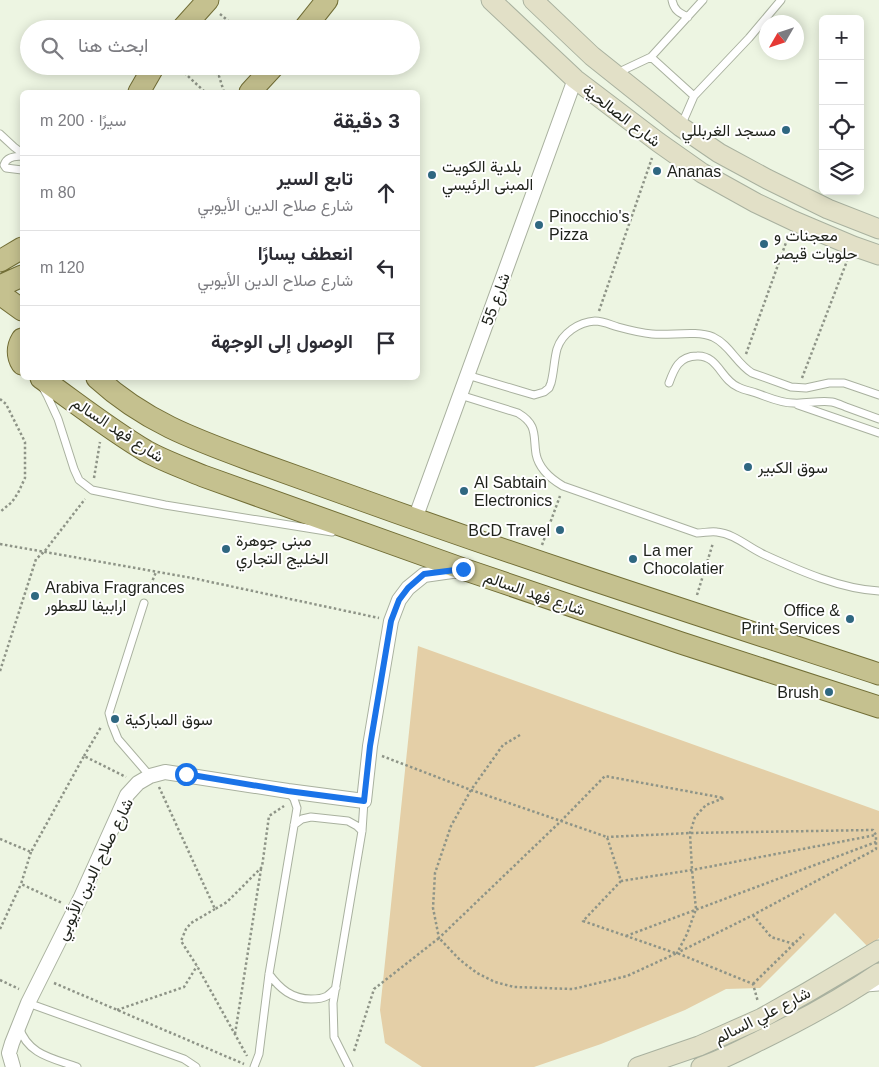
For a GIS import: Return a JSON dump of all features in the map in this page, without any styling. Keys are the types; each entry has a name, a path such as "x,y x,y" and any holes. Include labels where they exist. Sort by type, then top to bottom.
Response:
{"main road":[{"path":"311,20 327,0"},
{"path":"190,20 207,1"},
{"path":"252,90 266,75"},
{"path":"0,262 20,249"},
{"path":"0,286 20,277"},
{"path":"0,294 20,309"},
{"path":"20,344 18,350 20,360"},
{"path":"0,353 20,364"},
{"name":"شارع فهد السالم","path":"44,380 146,451 203,476 463,569 879,708"},
{"name":"شارع فهد السالم","path":"100,380 139,410 160,423 210,445 536,561 879,674"}],"street":[{"name":"شارع الصالحية","path":"491,0 575,79 702,173 756,203 794,221 879,255"},
{"name":"شارع الصالحية","path":"533,0 592,56 681,127 719,152 767,179 828,209 879,229"},
{"path":"575,79 586,72 597,72 622,91 681,127"},
{"name":"شارع 55","path":"414,519 575,79"},
{"path":"147,778 165,772 291,795 364,801 369,751 391,621 399,600 408,588 424,574 463,569"},
{"name":"شارع صلاح الدين الأيوبي","path":"13,1067 9,1053 30,999 75,909 127,795 147,778"},
{"name":"شارع علي السالم","path":"638,1067 699,1046 762,1018 879,950"},
{"name":"شارع علي السالم","path":"701,1067 826,1007 854,991 879,973"}],"lane":[{"path":"672,0 675,9 688,16"},
{"path":"614,74 650,57 703,0"},
{"path":"681,127 694,96 749,38 781,0"},
{"path":"650,57 694,96"},
{"path":"0,134 20,152"},
{"path":"20,155 9,158 5,161 4,165 6,168 20,170"},
{"path":"467,375 528,394 539,394 549,388 552,383 557,349 566,334 580,325 595,321 631,331 657,335 702,334 712,337 728,347 742,366 752,373 791,387 806,388 829,383 844,383 879,395"},
{"path":"669,384 677,364 683,359 702,356 713,362 730,383 738,387 784,402 831,401 879,419"},
{"path":"37,380 47,395 58,419 76,474 79,480 92,490 165,506 377,539"},
{"path":"460,395 518,413 524,417 533,428 537,455 541,465 554,480 563,486 698,532 717,532 729,535 762,554 816,576 879,591"},
{"path":"793,403 879,433"},
{"path":"144,603 109,713 118,738 147,778"},
{"path":"254,1067 262,1036 269,974 297,808 291,795"},
{"path":"349,1067 334,1037 333,1003 362,831 364,801"},
{"path":"294,825 302,819 311,817 348,821 362,831"},
{"path":"269,974 277,985 290,995 304,999 317,999 326,996 336,988"},
{"path":"854,991 879,986"},
{"path":"30,999 184,1059 196,1067"},
{"path":"19,1026 28,1045 37,1052 77,1067"}],"path":[{"path":"207,1 228,20"},
{"path":"186,75 203,90"},
{"path":"219,76 223,90"},
{"path":"595,321 658,142"},
{"path":"742,366 794,221"},
{"path":"798,388 853,246"},
{"path":"0,399 6,404 25,442 25,478 12,502 0,512"},
{"path":"536,561 563,486"},
{"path":"691,612 717,532"},
{"path":"0,544 192,578 391,621"},
{"path":"0,671 36,559"},
{"path":"144,603 156,572"},
{"path":"0,929 21,884 31,852 109,713"},
{"path":"369,751 471,790 607,836 873,830 876,835 876,849 677,953 627,976 573,989 514,987 495,982 477,973 460,960 439,938 433,908 435,873 451,826 471,790 503,745 520,735"},
{"path":"84,756 147,778 215,909"},
{"path":"352,1058 374,989 439,938 605,776 724,798 706,805 696,817 690,833 696,909 687,934 677,953"},
{"path":"235,1035 270,816 291,795"},
{"path":"753,984 677,953 583,921 621,881 692,870 876,835"},
{"path":"607,836 621,881"},
{"path":"0,838 31,852"},
{"path":"626,936 876,842"},
{"path":"248,1059 182,940 186,929 191,923 227,902 262,868"},
{"path":"21,884 75,909"},
{"path":"753,914 771,937 794,944"},
{"path":"753,984 804,934"},
{"path":"116,1010 184,987 198,966"},
{"path":"41,977 250,1067"},
{"path":"0,980 30,999"},
{"path":"753,984 762,1018"}],"shaded area":[{"path":"418,646 879,811 879,938 869,948 835,913 760,988 726,989 685,1010 601,1044 534,1067 422,1067 385,1043 380,1010"}],"place":[{"name":"مسجد الغربللي","path":"786,130"},
{"name":"Ananas","path":"657,171"},
{"name":"بلدية الكويت المبنى الرئيسي","path":"432,175"},
{"name":"Pinocchio's Pizza","path":"539,225"},
{"name":"معجنات و حلويات قيصر","path":"764,244"},
{"name":"سوق الكبير","path":"748,467"},
{"name":"Al Sabtain Electronics","path":"464,491"},
{"name":"BCD Travel","path":"560,530"},
{"name":"مبنى جوهرة الخليج التجاري","path":"226,549"},
{"name":"La mer Chocolatier","path":"633,559"},
{"name":"Arabiva Fragrances ارابيفا للعطور","path":"35,596"},
{"name":"Office & Print Services","path":"850,619"},
{"name":"Brush","path":"829,692"},
{"name":"سوق المباركية","path":"115,719"}],"route":[{"path":"186,774 288,791 364,801 370,746 391,621 399,600 408,588 424,574 463,569"}]}
